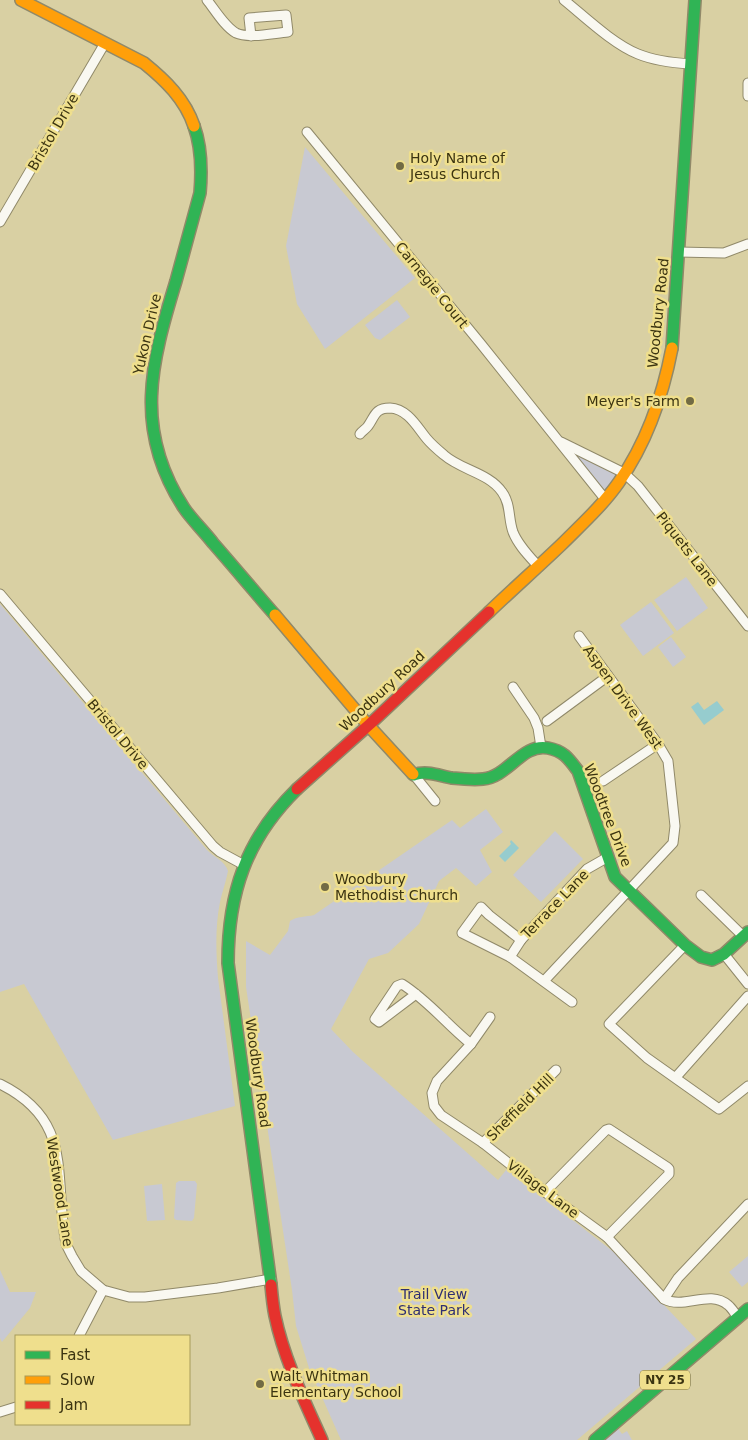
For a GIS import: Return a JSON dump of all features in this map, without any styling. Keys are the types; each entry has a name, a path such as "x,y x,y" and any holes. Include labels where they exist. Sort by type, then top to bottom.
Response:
{"main road":[{"name":"Yukon Drive","path":"21,0 144,63 167,82 183,101 192,118 201,151 202,176 200,193 157,348 152,376 151,414 160,461 185,509 368,725"},
{"name":"Woodbury Road","path":"322,1440 284,1352 275,1315 228,963 231,908 237,883 257,839 277,811 294,792 579,527 605,499 624,473 643,440 660,401 672,348 695,0"},
{"path":"368,725 414,775 426,773 454,778 485,779 496,775 524,754 540,747"},
{"name":"Woodtree Drive","path":"540,747 557,750 569,758 578,771 615,877 685,945 701,957 706,959 717,958 724,954"},
{"path":"724,954 746,934"},
{"name":"NY 25","path":"595,1440 748,1309"}],"street":[{"path":"207,0 231,30 238,34 251,36"},
{"path":"564,0 596,27 626,48 652,58 691,64"},
{"name":"Bristol Drive","path":"0,222 105,43"},
{"path":"748,83 748,96"},
{"name":"Carnegie Court","path":"307,132 605,499"},
{"path":"679,252 724,253 748,244"},
{"path":"360,434 378,412 391,408 405,413 445,456 498,487 507,500 514,532 519,544 538,566"},
{"name":"Carnegie Court","path":"556,439 624,473"},
{"name":"Piquets Lane","path":"624,473 638,486 748,626"},
{"name":"Bristol Drive","path":"0,594 213,846 244,865"},
{"name":"Aspen Drive West","path":"544,981 673,843 674,826 668,761 658,744 579,636"},
{"path":"547,721 608,676"},
{"path":"513,687 534,718 538,728 540,747"},
{"path":"603,781 658,744"},
{"path":"414,775 436,800"},
{"name":"Terrace Lane","path":"510,958 521,940 587,869 608,857"},
{"path":"701,895 746,934"},
{"path":"521,940 481,907 462,933 510,958 572,1002"},
{"path":"685,945 609,1024 647,1058 719,1109 748,1086"},
{"path":"724,954 748,984"},
{"path":"416,994 379,1022 375,1019 397,986 402,984 416,994 428,1003 471,1044"},
{"path":"676,1077 748,996"},
{"name":"Village Lane","path":"490,1017 471,1044 437,1081 432,1093 434,1106 441,1115 483,1144 607,1237 664,1299"},
{"name":"Sheffield Hill","path":"483,1144 556,1070"},
{"name":"Westwood Lane","path":"0,1084 20,1095 35,1107 51,1133 56,1150 66,1244 81,1271 103,1290 129,1297 144,1297 271,1279"},
{"path":"545,1192 609,1129 667,1167 669,1174 607,1237"},
{"path":"738,1317 728,1305 712,1298 680,1303 668,1302 664,1299 678,1278 748,1204"},
{"path":"80,1335 103,1290"},
{"path":"0,1412 15,1407"}],"green space":[{"path":"305,147 415,278 325,349 297,304 286,246"},
{"path":"397,300 410,317 380,340 375,338 365,325"},
{"path":"558,441 623,474 605,498"},
{"path":"686,577 708,608 677,631 654,600"},
{"path":"651,602 674,633 643,656 620,625"},
{"path":"0,604 207,850 227,868 228,871 217,921 216,940 218,978 235,1106 113,1140 24,984 0,992"},
{"path":"671,637 686,657 673,667 658,647"},
{"name":"Trail View State Park","path":"486,809 503,832 480,850 492,872 476,886 456,868 439,881 419,924 388,953 369,959 331,1029 353,1052 498,1180 507,1169 615,1253 696,1339 577,1440 341,1440 309,1368 296,1326 246,987 246,941 270,955 288,931 290,921 299,917 314,915 452,820 460,828"},
{"path":"555,831 583,859 541,902 513,875"},
{"path":"179,1181 195,1181 197,1184 194,1218 192,1221 176,1220 174,1218 176,1183"},
{"path":"162,1184 165,1220 147,1221 144,1186"},
{"path":"748,1256 748,1282 742,1287 729,1272"},
{"path":"0,1270 10,1292 36,1292 30,1308 2,1342 0,1338"},
{"path":"617,1427 622,1434 627,1431 632,1440 601,1440"}],"water":[{"path":"717,701 724,710 704,725 691,707 698,702 704,710"},
{"path":"511,840 519,848 505,862 499,856 511,844"}],"traffic: fast":[{"path":"672,348 695,0"},
{"path":"194,126 201,159 200,193 167,311 154,368 152,424 158,451 168,479 184,508 275,615"},
{"path":"413,774 428,773 452,778 483,779 500,773 530,750 548,748 558,751 569,759 578,771 615,877 685,945 701,957 712,960 724,954 748,932"},
{"path":"271,1285 228,963 229,937 236,890 243,868 265,827 279,808 297,789"},
{"path":"595,1440 748,1309"}],"traffic: slow":[{"path":"21,0 144,63 174,91 185,107 194,126"},
{"path":"489,612 585,522 619,482 638,451 653,418 672,348"},
{"path":"275,615 368,725 413,774"}],"traffic: jam":[{"path":"297,789 370,724 489,612"},
{"path":"271,1285 275,1316 284,1348 295,1379 322,1440"}],"place":[{"name":"Holy Name of Jesus Church","path":"400,166"},
{"name":"Meyer's Farm","path":"690,401"},
{"name":"Woodbury Methodist Church","path":"325,887"},
{"name":"Walt Whitman Elementary School","path":"260,1384"}]}
